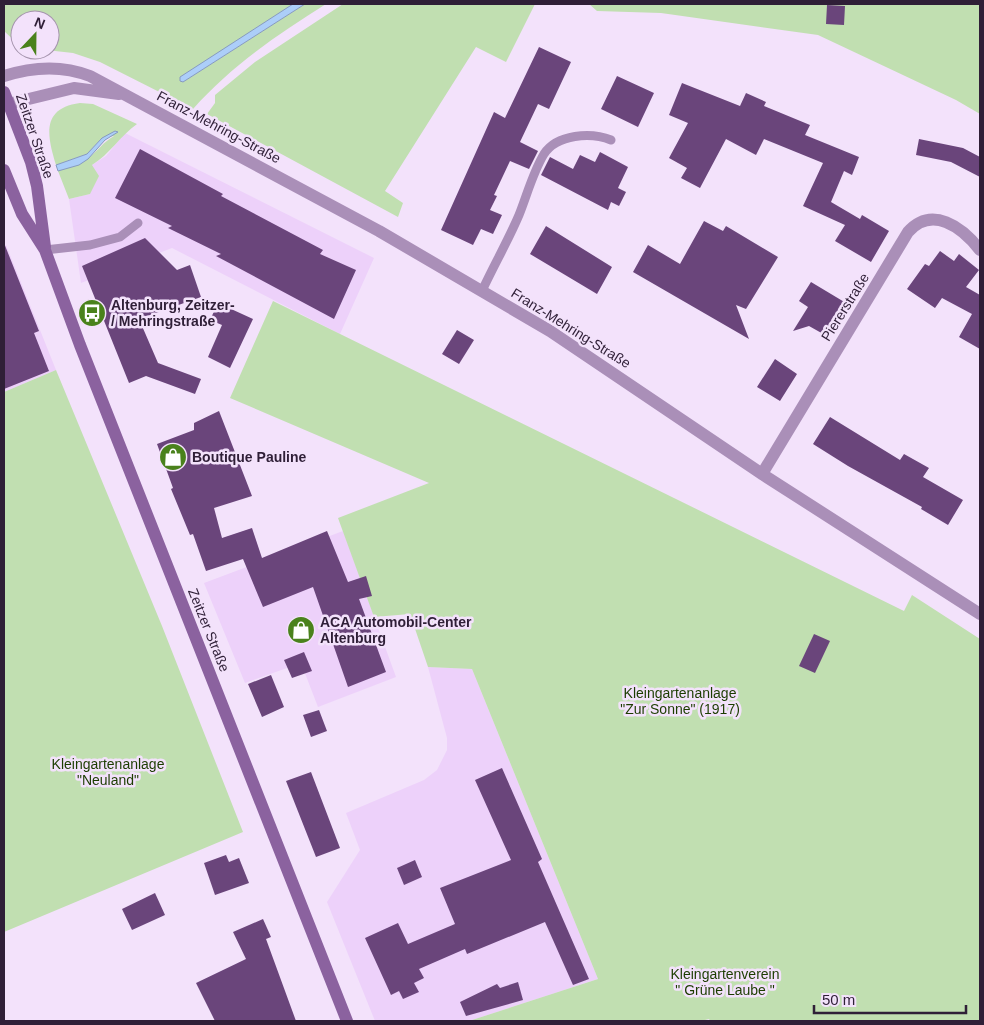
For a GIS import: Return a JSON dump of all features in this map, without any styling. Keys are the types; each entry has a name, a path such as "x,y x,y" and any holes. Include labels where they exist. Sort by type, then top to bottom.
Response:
{"main road":[{"name":"Zeitzer Straße","path":"5,100 31,162 37,186 45,250"},
{"name":"Zeitzer Straße","path":"4,170 22,214 45,250 80,345 347,1021"}],"street":[{"name":"Franz-Mehring-Straße","path":"4,76 44,68 78,71 129,95 379,231 550,331 762,474 980,614"},
{"name":"Franz-Mehring-Straße","path":"5,100 74,88 129,95"},
{"name":"Piererstraße","path":"762,474 898,249 917,222 930,219 959,227 980,250"}],"lane":[{"path":"482,291 512,232 545,153 580,134 602,136 611,140"},
{"path":"45,250 90,245 120,237 138,223"}],"shaded area":[{"path":"125,133 374,258 340,334 172,248 81,283 69,199 90,194 92,165 106,156"},
{"path":"6,245 56,370 4,392 4,246"},
{"name":"ACA Automobil-Center Altenburg","path":"343,531 396,677 318,707 301,663 245,683 204,583"},
{"path":"428,667 472,669 598,979 469,1021 375,1021 327,902 360,850 346,813 424,780 437,770 447,750 447,738"}],"green space":[{"path":"4,4 293,4 219,53 183,82 305,4 326,4 290,27 239,65 193,109 100,62 73,53 60,52 60,10 10,10 10,37 4,31"},
{"path":"343,4 535,4 506,62 476,47 385,191 403,203 398,217 207,114 215,103 215,95 255,62"},
{"path":"589,4 980,4 980,114 956,100 818,35 661,13 597,11"},
{"path":"80,103 93,104 137,124 92,165 99,176 90,194 69,199 58,171 84,161 114,136 102,138 87,154 56,165 49,134 53,117 67,106"},
{"name":"Kleingartenanlage \"Zur Sonne\" (1917)","path":"273,301 904,611 912,595 980,639 980,1021 710,1021 709,1019 701,1021 469,1021 598,979 472,669 428,667 410,614 374,617 338,518 429,483 230,398"},
{"name":"Kleingartenanlage \"Neuland\"","path":"56,370 162,626 243,832 4,932 4,392"}],"water":[{"path":"293,4 305,4 183,82 180,81 180,77"},
{"path":"115,131 118,132 105,140 88,159 79,165 58,171 56,165 87,154 102,138"}],"building":[{"path":"827,5 845,6 844,25 826,24"},
{"path":"539,47 571,62 549,109 538,104 520,142 538,151 529,169 510,161 494,195 497,196 490,210 502,215 493,234 481,229 473,245 441,230 494,112 505,118"},
{"path":"617,76 654,93 638,127 601,109"},
{"path":"682,83 740,106 746,93 766,102 764,106 810,125 805,135 859,157 852,175 844,171 831,202 860,219 862,215 889,231 871,262 835,241 845,225 803,206 823,163 764,139 756,155 726,139 700,188 681,178 687,168 669,158 688,123 669,115"},
{"path":"919,139 963,148 980,157 980,177 951,162 916,155"},
{"path":"140,149 223,194 221,196 323,250 320,254 356,270 334,319 216,256 221,254 168,228 172,226 115,198"},
{"path":"600,152 628,167 618,188 626,192 619,206 611,202 608,210 541,175 550,157 573,169 580,155 595,162"},
{"path":"704,221 723,231 726,226 778,257 746,309 736,305 749,339 633,272 648,245 680,264"},
{"path":"546,226 612,267 597,294 530,254"},
{"path":"145,238 177,270 190,265 201,297 139,319 158,363 201,379 195,394 146,376 129,383 82,266"},
{"path":"4,243 39,331 34,333 49,371 4,389"},
{"path":"940,251 954,261 959,254 979,270 966,287 980,295 980,349 959,337 972,314 942,298 935,308 907,289 925,264 929,266"},
{"path":"811,282 846,303 842,310 847,313 838,328 831,324 825,335 809,326 793,331 808,307 799,301"},
{"path":"218,303 253,319 230,368 208,357 222,325 210,320"},
{"path":"457,330 474,340 459,364 442,354"},
{"path":"775,359 797,374 780,401 757,387"},
{"path":"219,411 252,496 214,508 222,538 252,528 262,558 327,531 348,582 366,576 372,596 359,599 386,672 348,687 313,587 263,607 243,559 206,571 193,534 190,535 171,489 173,488 157,444 194,430 194,423"},
{"path":"830,417 900,460 904,454 929,468 923,477 963,500 948,525 921,509 922,507 848,466 813,444"},
{"path":"814,634 830,641 815,673 799,666"},
{"path":"304,652 312,671 292,678 284,660"},
{"path":"271,675 284,707 262,717 248,684"},
{"path":"319,710 327,731 311,737 303,715"},
{"path":"502,768 542,859 538,862 589,979 573,985 545,922 467,954 465,949 419,969 424,978 414,983 419,992 403,999 399,991 391,995 365,938 398,923 408,944 455,924 440,888 511,860 475,780"},
{"path":"311,772 340,848 316,857 286,781"},
{"path":"226,855 229,862 239,858 249,883 215,895 204,863"},
{"path":"415,860 422,877 404,885 397,868"},
{"path":"155,893 165,915 132,930 122,909"},
{"path":"263,919 271,937 266,939 296,1021 215,1021 196,983 246,959 233,932"},
{"path":"518,982 523,1000 466,1016 460,1002 497,984 500,988"}],"place":[{"name":"Altenburg, Zeitzer- / Mehringstraße","path":"92,313"},
{"name":"Boutique Pauline","path":"173,457"},
{"name":"ACA Automobil-Center Altenburg","path":"301,630"}],"park label":[{"name":"Kleingartenverein \" Grüne Laube \"","path":"725,982"}]}
